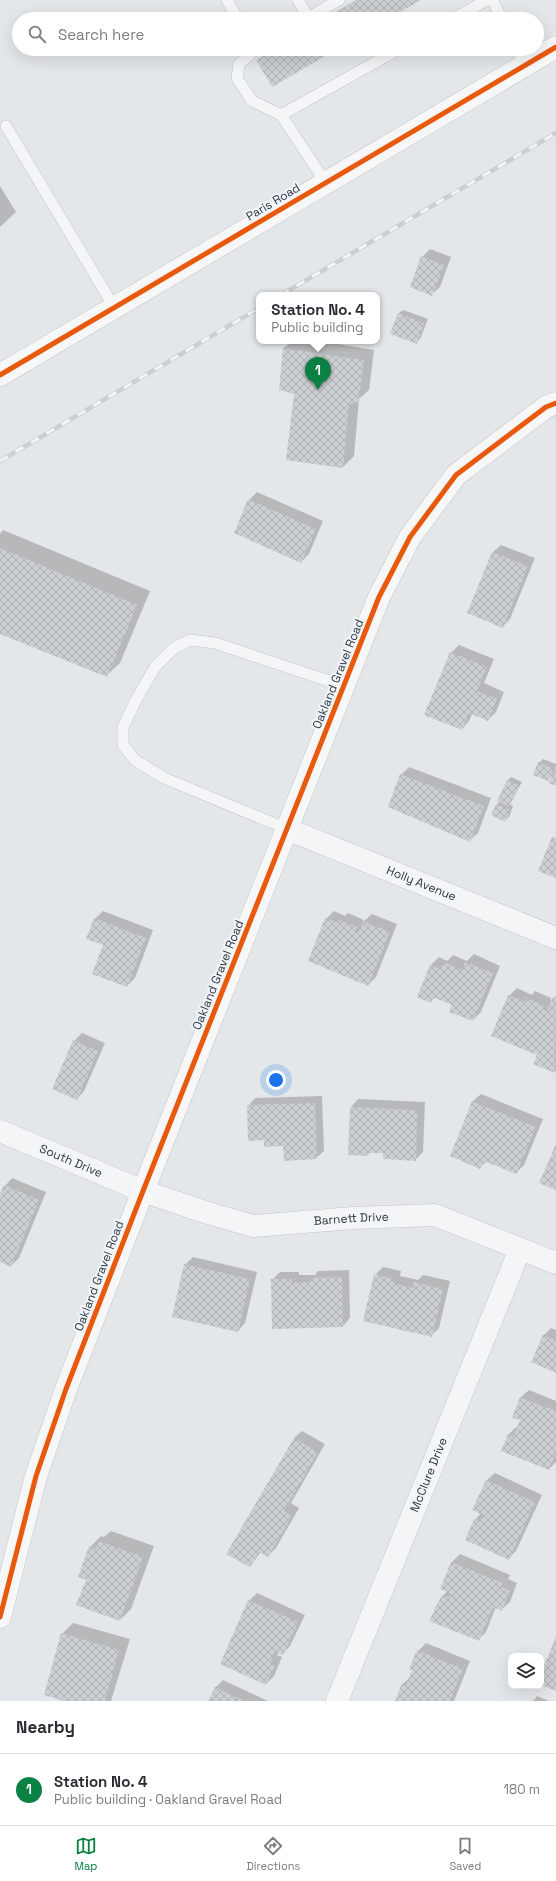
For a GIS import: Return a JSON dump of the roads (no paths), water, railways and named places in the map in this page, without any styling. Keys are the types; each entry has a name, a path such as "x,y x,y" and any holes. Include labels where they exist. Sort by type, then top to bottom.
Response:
{"street":[{"name":"Paris Road","path":"544,50 556,47"},
{"name":"Paris Road","path":"0,375 326,182 521,57"},
{"name":"Oakland Gravel Road","path":"0,1617 36,1476 66,1389 379,597 410,537 456,475 546,407 556,403"},
{"name":"Holly Avenue","path":"287,828 556,938"},
{"name":"South Drive","path":"0,1131 143,1191"},
{"name":"Barnett Drive","path":"143,1191 208,1213 253,1226 345,1218 435,1215 556,1263"},
{"name":"McClure Drive","path":"337,1701 520,1249"}],"lane":[{"path":"228,0 234,12"},
{"path":"298,0 304,12"},
{"path":"318,12 339,0"},
{"path":"466,12 487,0"},
{"path":"492,0 498,12"},
{"path":"248,56 239,64 237,78 252,101 281,115 326,182"},
{"path":"281,115 386,56"},
{"path":"6,126 114,307"},
{"path":"287,828 164,778 135,760 123,745 123,727 136,700 155,667 174,648 190,640 215,643 344,686"}],"railway":[{"path":"286,292 556,133"},
{"path":"0,461 256,310"}],"place":[{"name":"Station No. 4","path":"318,390"}]}
